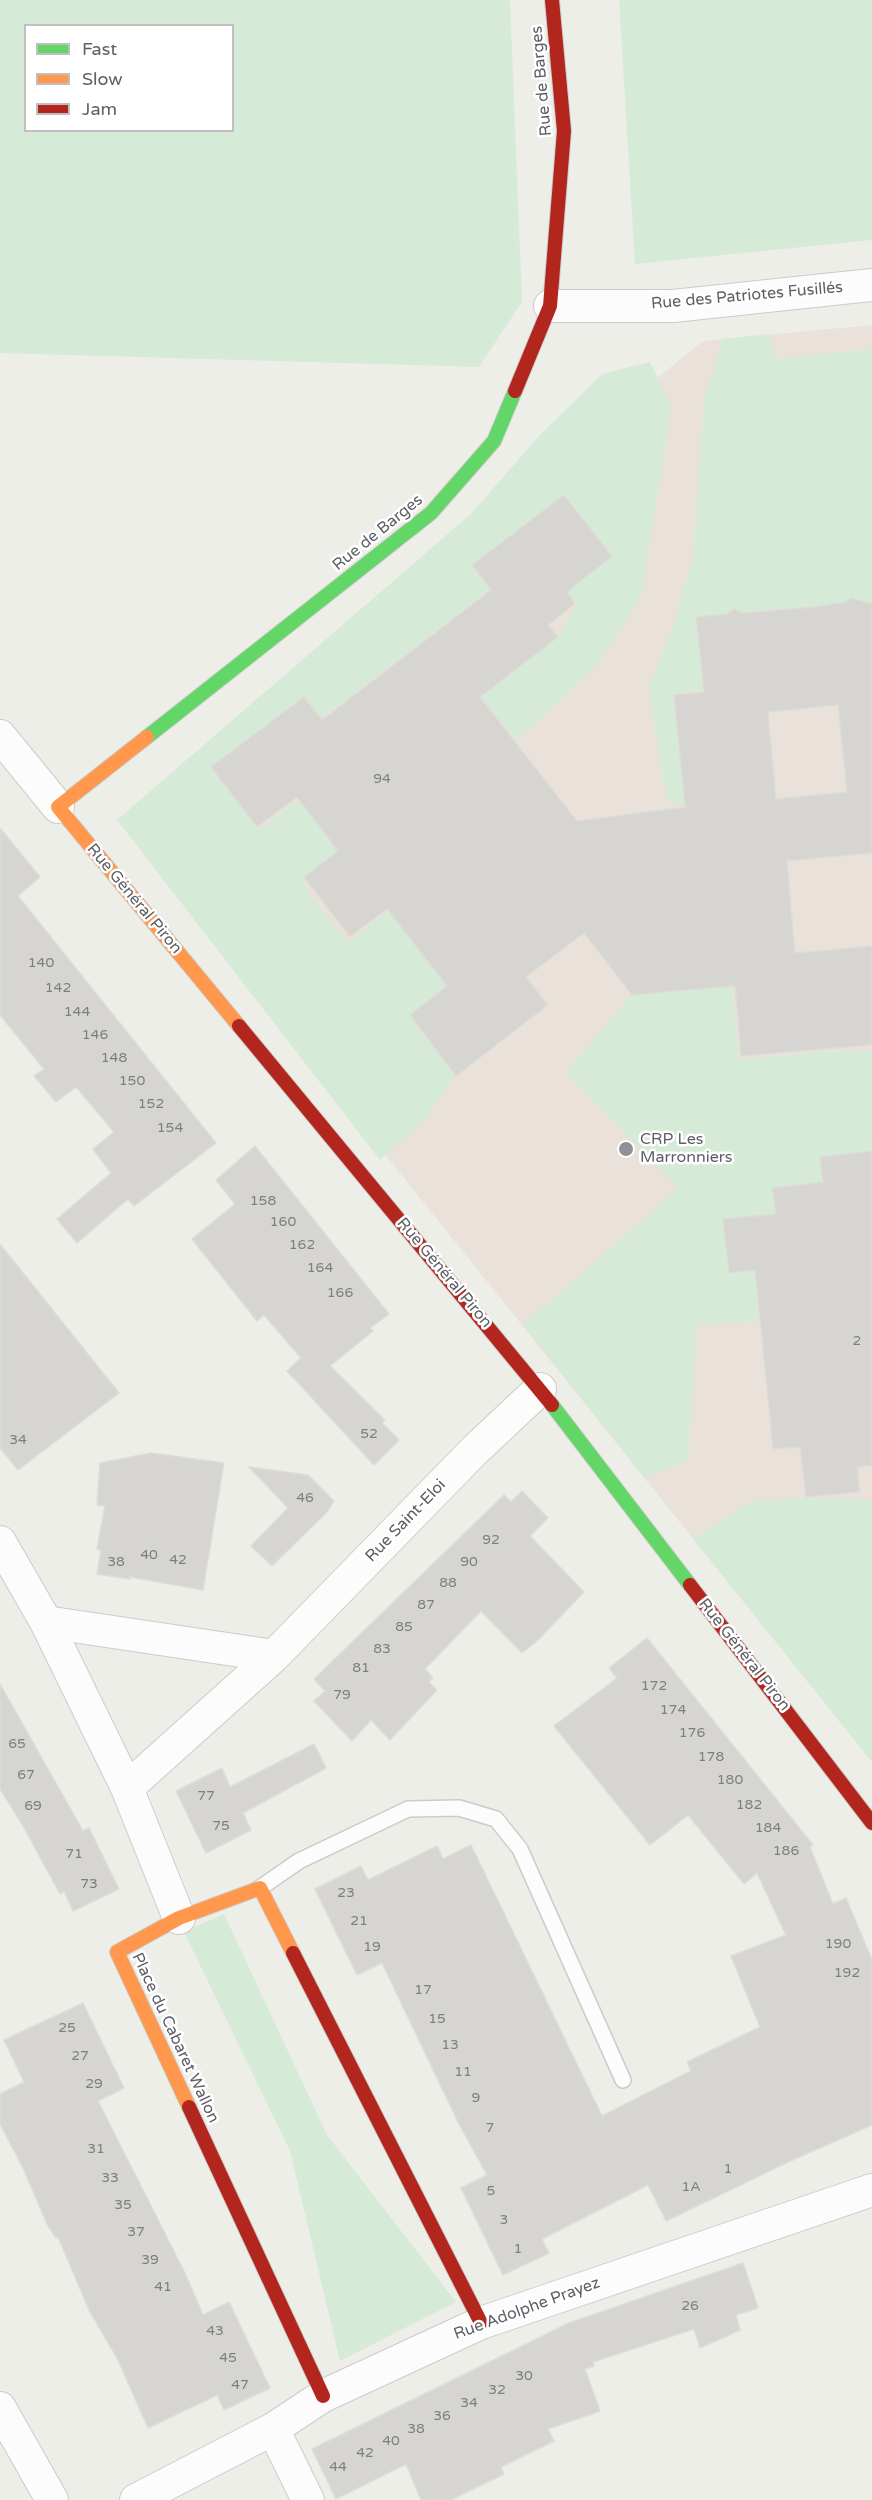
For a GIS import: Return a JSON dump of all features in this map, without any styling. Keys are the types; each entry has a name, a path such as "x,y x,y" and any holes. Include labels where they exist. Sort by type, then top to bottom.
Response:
{"street":[{"name":"Rue de Barges","path":"58,807 431,513 494,441 550,306 564,131 552,0"},
{"name":"Rue des Patriotes Fusillés","path":"550,306 673,306 872,285"},
{"name":"Rue Général Piron","path":"0,736 540,1389 872,1823"},
{"name":"Rue Saint-Eloi","path":"128,1788 274,1656 474,1451 540,1389"},
{"path":"0,1542 46,1622 128,1788 178,1918"},
{"path":"46,1622 274,1656"},
{"path":"260,1888 481,2323"},
{"name":"Place du Cabaret Wallon","path":"260,1888 178,1918 117,1952 323,2396"},
{"name":"Rue Adolphe Prayez","path":"136,2500 273,2429 323,2396 481,2323 872,2190"},
{"path":"0,2408 52,2500"},
{"path":"273,2429 308,2500"}],"lane":[{"path":"260,1888 299,1862 408,1809 459,1808 496,1820 520,1849 623,2080"}],"shaded area":[{"name":"CRP Les Marronniers","path":"872,325 872,1762 117,820 520,488 703,341"}],"green space":[{"path":"0,0 510,0 522,302 479,367 0,353"},
{"path":"619,0 872,0 872,240 635,264"},
{"path":"770,334 776,359 872,349 872,604 817,609 772,609 697,617 704,690 675,693 687,808 667,801 648,688 675,623 693,554 704,400 722,339"},
{"path":"650,362 671,406 642,595 599,663 517,741 482,697 560,635 577,602 568,590 611,555 563,494 474,565 492,588 322,718 304,695 212,768 260,830 299,799 371,830 302,884 348,943 391,909 455,991 414,1023 455,1076 425,1119 380,1160 117,820 472,513 536,439 602,374"},
{"path":"732,985 739,1060 820,1052 872,1051 872,1126 870,1126 872,1151 823,1182 773,1188 776,1214 723,1220 729,1273 755,1270 760,1321 697,1325 688,1462 644,1477 523,1325 679,1188 566,1073 631,995"},
{"path":"806,1497 872,1500 872,1762 693,1539 750,1502"},
{"path":"224,1914 327,2135 456,2302 340,2361 290,2151 184,1932"}],"building":[{"path":"564,495 612,556 567,592 575,604 548,625 558,637 480,697 577,821 685,807 674,695 704,692 696,617 727,614 734,609 742,613 814,607 845,602 852,598 872,604 872,853 787,861 795,953 872,946 872,1045 741,1056 735,986 632,995 584,933 526,977 548,1005 456,1076 410,1015 447,986 387,909 350,937 304,877 338,851 297,797 257,827 211,767 304,697 322,720 491,590 472,565","holes":["838,705 847,792 776,799 768,712"]},
{"path":"0,828 40,877 18,896 216,1143 134,1206 128,1199 77,1243 57,1219 111,1173 93,1149 114,1132 76,1087 56,1102 34,1076 44,1069 0,1015"},
{"path":"255,1146 389,1314 370,1328 373,1331 330,1366 385,1420 382,1423 399,1440 374,1465 287,1371 301,1358 264,1315 257,1321 192,1239 235,1204 216,1180"},
{"path":"872,1151 872,1465 857,1467 860,1492 806,1497 800,1447 773,1449 755,1270 729,1273 723,1219 776,1214 772,1188 823,1182 820,1157"},
{"path":"0,1244 119,1393 18,1470 0,1448"},
{"path":"151,1453 224,1463 203,1590 130,1577 130,1579 97,1574 101,1550 97,1549 105,1506 97,1505 100,1463"},
{"path":"249,1467 308,1475 334,1501 327,1512 272,1566 251,1546 288,1508"},
{"path":"522,1491 548,1518 530,1536 584,1592 538,1640 522,1653 481,1611 425,1669 433,1678 429,1682 437,1690 390,1740 371,1720 352,1741 314,1701 325,1691 314,1679 504,1495 511,1502"},
{"path":"647,1638 813,1845 810,1847 833,1904 846,1898 872,1960 872,2125 786,2163 666,2221 648,2185 542,2239 549,2253 503,2275 461,2188 487,2175 459,2124 382,1963 357,1975 315,1889 361,1866 368,1880 437,1846 443,1859 471,1845 602,2116 691,2071 687,2062 760,2027 731,1956 786,1935 757,1873 744,1884 688,1815 650,1845 554,1726 617,1678 609,1668"},
{"path":"0,1684 83,1831 89,1828 119,1889 73,1911 64,1891 60,1894 0,1789"},
{"path":"314,1744 326,1768 243,1813 251,1830 206,1853 176,1791 222,1768 230,1787"},
{"path":"83,2003 124,2088 98,2101 185,2273 203,2315 229,2302 270,2388 224,2410 217,2395 148,2428 117,2358 90,2312 58,2237 56,2238 48,2226 23,2168 0,2124 0,2094 24,2082 4,2040"},
{"path":"743,2263 758,2308 736,2315 740,2330 700,2348 694,2329 593,2362 594,2366 585,2369 600,2411 548,2429 554,2441 501,2467 504,2474 451,2500 421,2500 406,2464 336,2499 312,2449 569,2323"}],"traffic: fast":[{"path":"147,737 431,513 494,441 515,391"},
{"path":"552,1405 690,1585"}],"traffic: slow":[{"path":"147,737 58,807 239,1026"},
{"path":"189,2107 117,1952 179,1918 260,1888 293,1953"}],"traffic: jam":[{"path":"515,391 550,306 564,131 552,0"},
{"path":"239,1026 552,1405"},
{"path":"690,1585 872,1823"},
{"path":"293,1953 481,2323"},
{"path":"189,2107 323,2396"}],"place":[{"name":"CRP Les Marronniers","path":"626,1149"}]}
